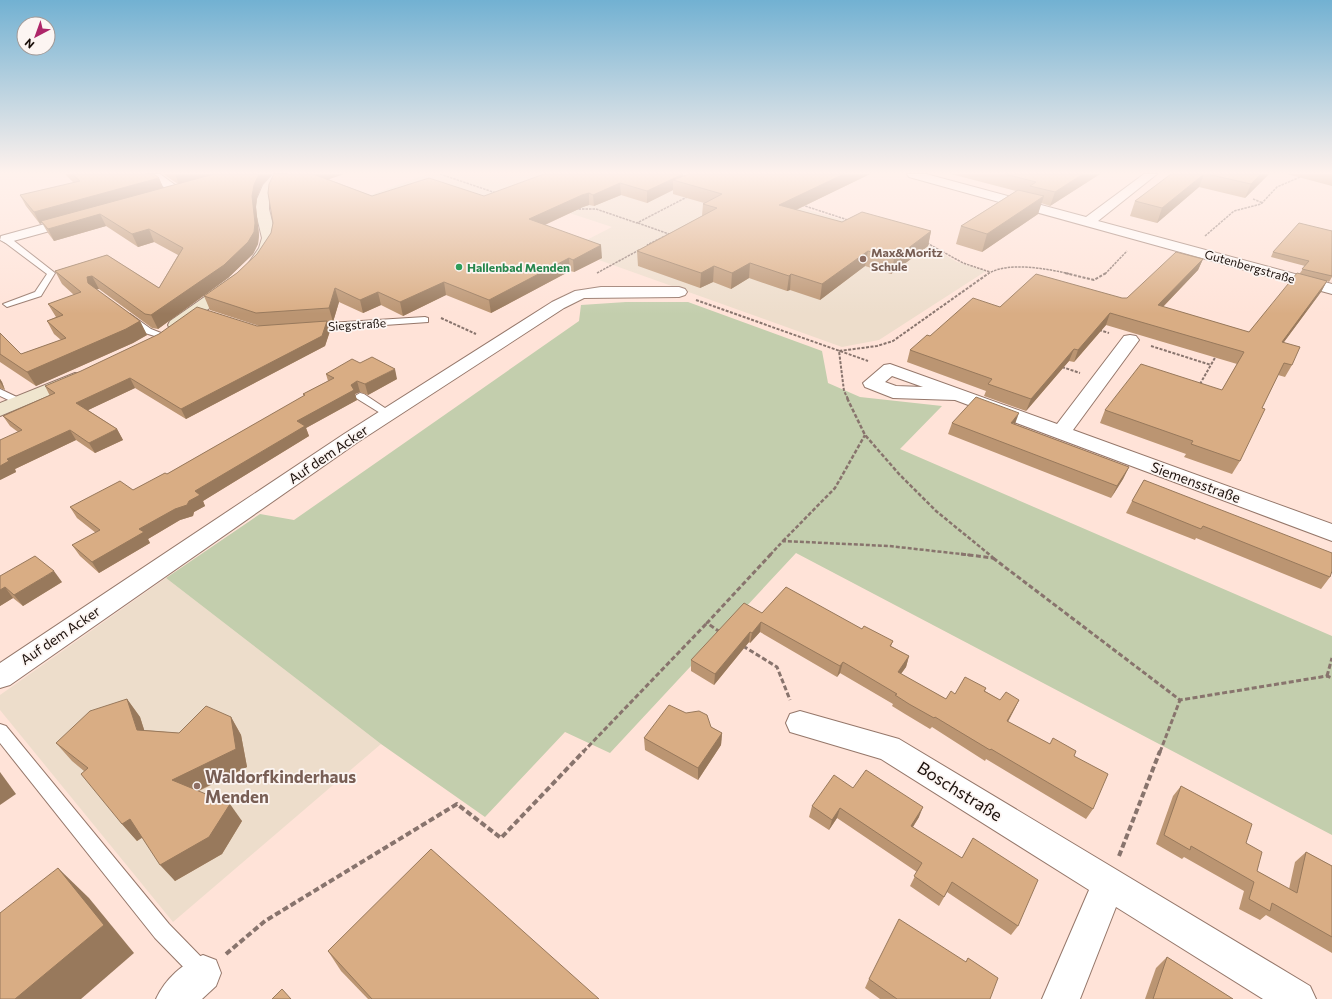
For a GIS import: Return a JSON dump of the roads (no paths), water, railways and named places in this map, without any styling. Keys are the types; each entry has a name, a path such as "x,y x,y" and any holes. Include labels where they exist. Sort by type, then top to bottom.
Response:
{"main road":[{"path":"138,348 161,335 243,275 263,254 268,242 269,231 266,221"},
{"path":"0,410 90,371"}],"street":[{"path":"6,239 71,221"},
{"name":"Gutenbergstraße","path":"1089,221 1332,289"},
{"name":"Auf dem Acker","path":"0,677 152,572 389,414 558,305 581,294 601,292 670,292"},
{"path":"1061,432 1130,340"},
{"name":"Siemensstraße","path":"890,369 1332,532"},
{"name":"Boschstraße","path":"800,723 889,748 1297,999"},
{"path":"1061,999 1109,883"},
{"path":"175,999 203,973"}],"lane":[{"path":"6,239 51,273 38,294 7,304"},
{"path":"196,310 210,315"},
{"path":"123,312 148,330 161,335"},
{"name":"Siegstraße","path":"307,328 425,320"},
{"path":"0,392 19,402"},
{"path":"360,396 389,414"},
{"path":"0,731 162,931 203,973"}],"place":[{"name":"Max&Moritz Schule","path":"863,259"},
{"name":"Hallenbad Menden","path":"459,267"},
{"name":"Waldorfkinderhaus Menden","path":"197,786"}]}
